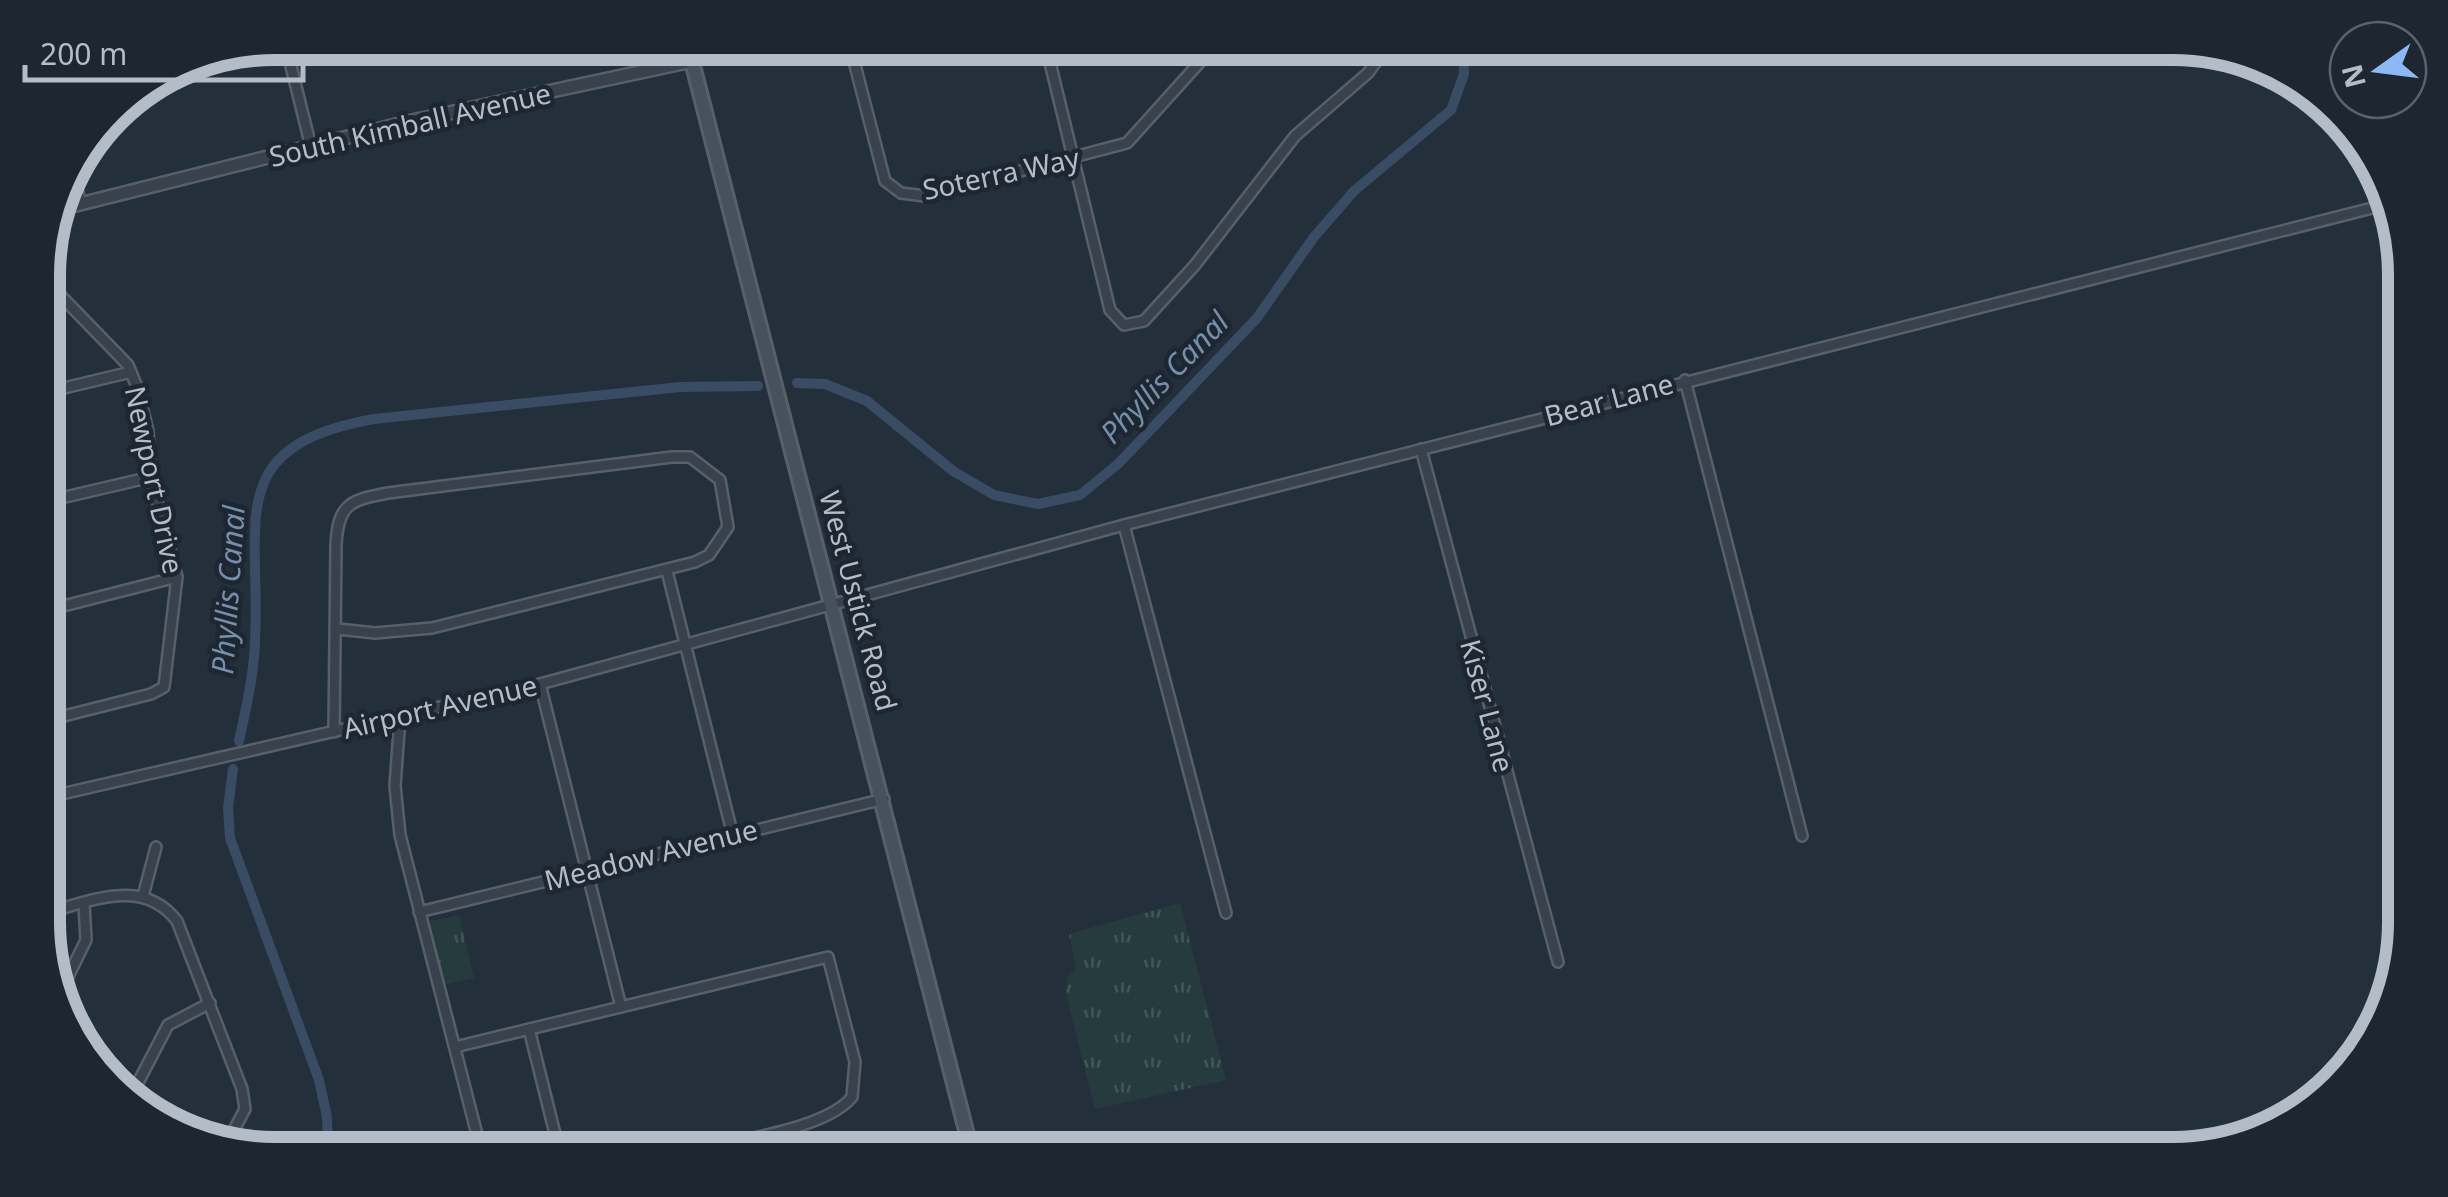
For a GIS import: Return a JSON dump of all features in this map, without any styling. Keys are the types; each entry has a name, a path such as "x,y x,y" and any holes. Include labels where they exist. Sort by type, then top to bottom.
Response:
{"main road":[{"name":"West Ustick Road","path":"692,61 968,1137"}],"street":[{"path":"289,60 311,147"},
{"name":"South Kimball Avenue","path":"71,206 311,147 696,60"},
{"name":"Soterra Way","path":"854,60 885,181 901,193 925,196 1114,148 1138,134 1202,60"},
{"path":"1050,60 1110,310 1124,324 1144,321 1195,265 1295,136 1368,73 1376,60"},
{"path":"78,190 81,204"},
{"name":"Bear Lane","path":"832,605 1685,380 2377,207"},
{"name":"Newport Drive","path":"60,296 130,372 148,431 151,478 178,577 164,686 60,716"},
{"path":"60,389 130,372"},
{"path":"1685,380 1802,836"},
{"name":"Kiser Lane","path":"1421,450 1558,962"},
{"path":"334,732 337,519 347,506 388,493 672,457 690,456 720,480 728,508 728,527 710,555 667,570 432,628 375,633 338,629"},
{"path":"60,498 151,478"},
{"path":"1124,525 1226,913"},
{"path":"667,570 733,836"},
{"path":"60,608 178,577"},
{"name":"Airport Avenue","path":"60,794 540,684 832,605"},
{"path":"540,684 621,1007"},
{"path":"400,718 395,786 400,835 478,1137"},
{"name":"Meadow Avenue","path":"419,912 884,799"},
{"path":"143,896 156,847"},
{"path":"60,909 134,892 164,904 177,921 210,1003 245,1108 232,1132"},
{"path":"67,978 86,940 84,904"},
{"path":"455,1048 828,957 855,1062 852,1097 838,1111 814,1120 742,1137"},
{"path":"136,1086 168,1026 210,1003"},
{"path":"528,1030 556,1137"}],"green space":[{"path":"1180,903 1226,1080 1095,1109 1066,993 1067,978 1076,969 1069,934"},
{"path":"459,915 474,978 442,985 427,922"}],"waterway":[{"name":"Phyllis Canal","path":"797,383 825,384 867,401 953,471 994,495 1038,504 1080,495 1118,464 1257,318 1314,237 1354,191 1451,110 1464,74 1464,60"},
{"name":"Phyllis Canal","path":"239,741 254,654 255,525 260,495 271,469 292,448 325,431 374,419 680,387 758,386"},
{"name":"Phyllis Canal","path":"233,769 228,808 230,838 319,1080 328,1137"}]}
